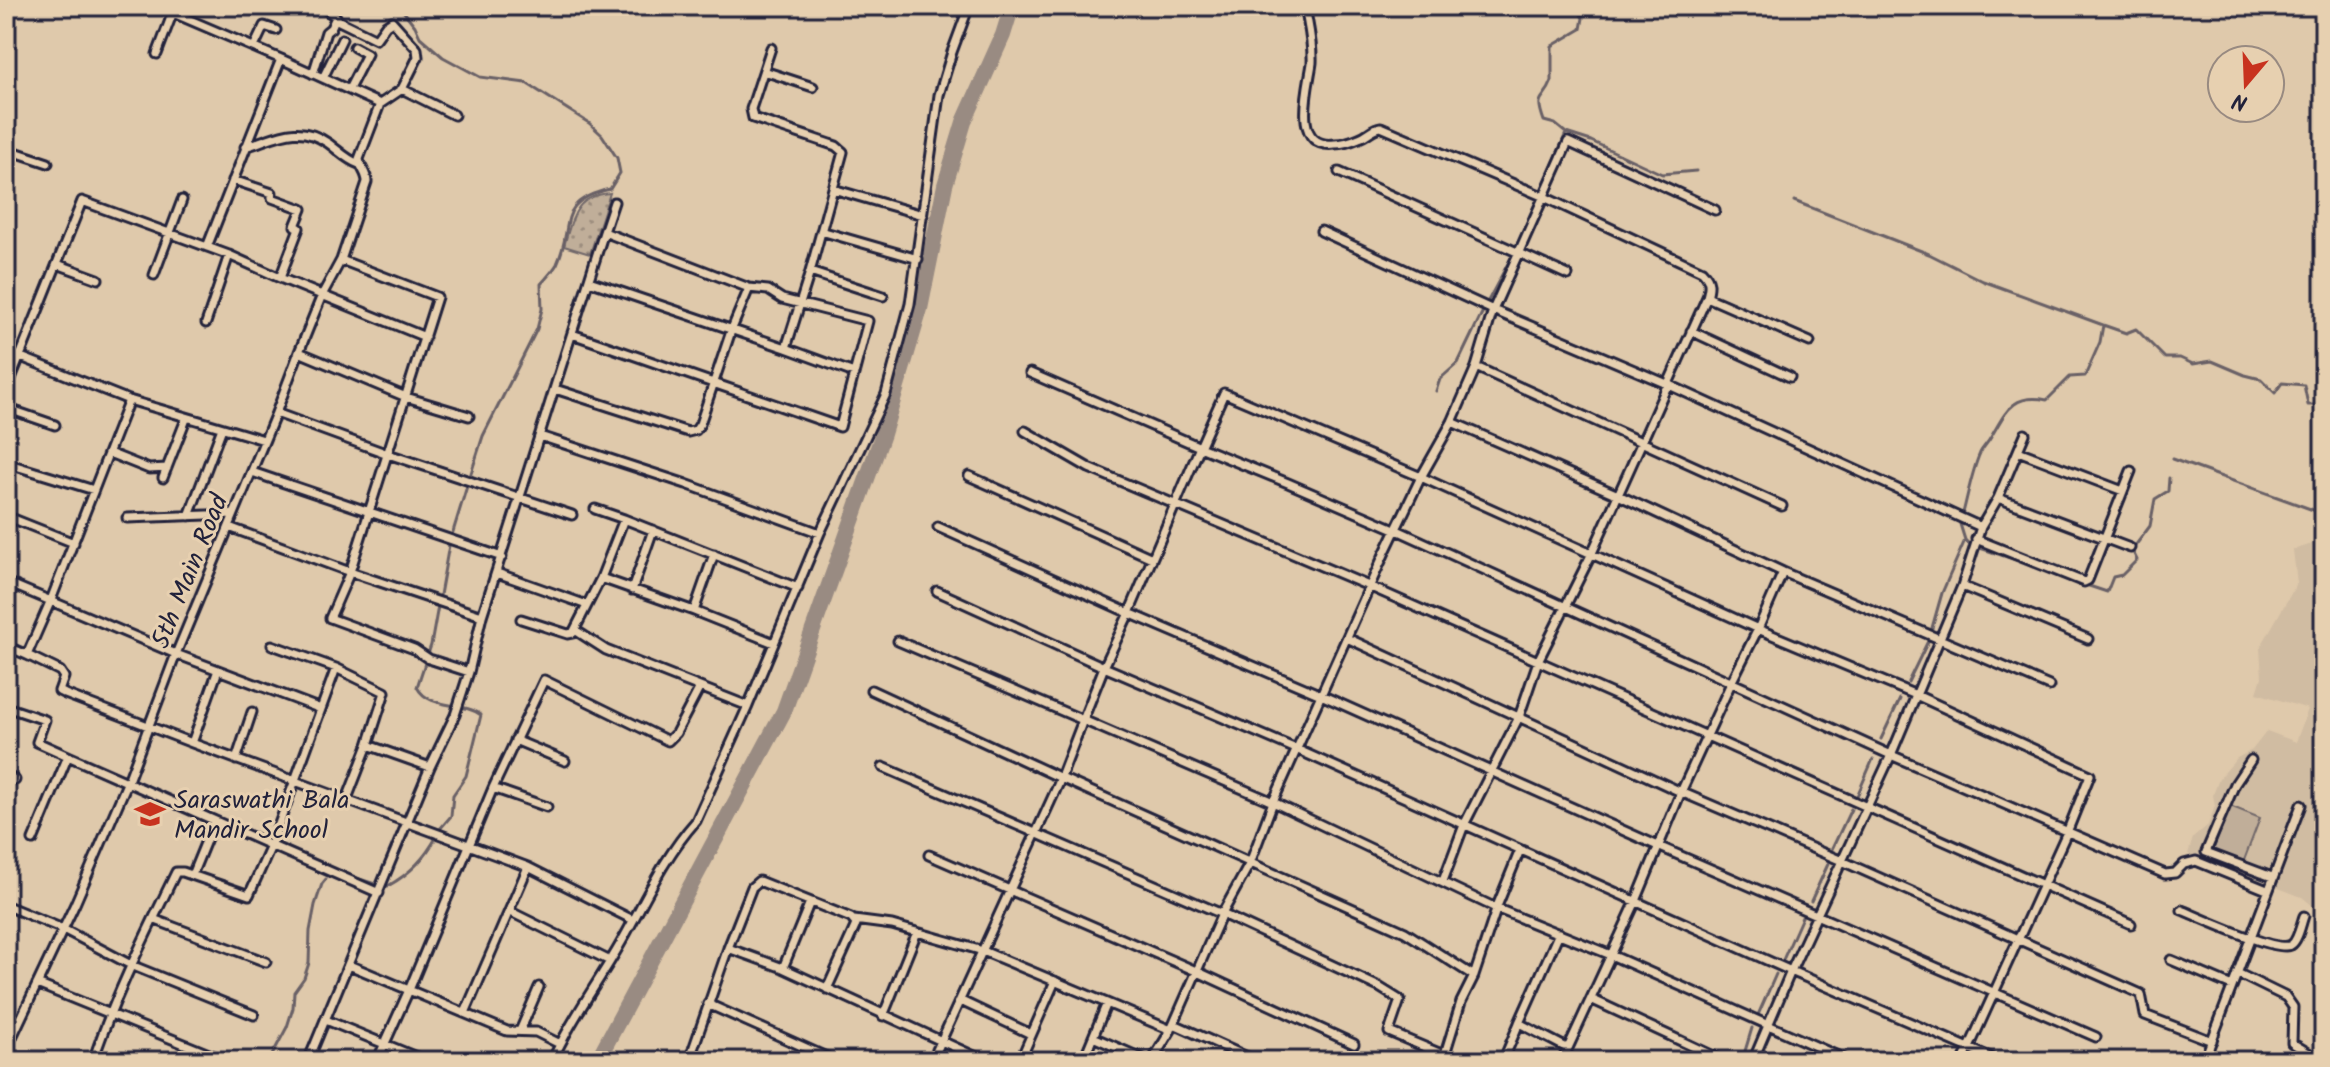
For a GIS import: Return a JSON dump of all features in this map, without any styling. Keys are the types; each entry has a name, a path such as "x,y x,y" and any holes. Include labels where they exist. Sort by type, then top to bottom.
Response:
{"street":[{"path":"157,6 380,104 402,89 418,57 417,49 395,23 392,21 386,25 376,39 335,19 335,15 321,6"},
{"path":"552,1061 665,862 696,821 820,533 886,394 910,304 918,259 939,95 969,6"},
{"path":"1305,6 1312,41 1312,62 1304,105 1307,128 1321,144 1334,145 1361,138 1381,127 1542,196 1702,271 1710,285 1592,553 1538,661 1519,717 1464,825 1443,881"},
{"path":"157,54 173,12"},
{"path":"313,74 326,32 335,19"},
{"path":"254,47 264,26 276,30"},
{"path":"323,78 342,39"},
{"path":"349,89 367,54 354,47"},
{"path":"771,48 751,109 753,118 843,152 786,348"},
{"path":"207,247 281,59"},
{"path":"764,71 813,87"},
{"path":"402,89 454,115"},
{"name":"5th Main Road","path":"6,1052 128,781 176,654 322,295 341,260 367,182 359,159 380,104"},
{"path":"245,147 294,131 304,131 359,164"},
{"path":"1093,1037 1150,1061 1172,1027 1222,914 1250,863 1296,749 1421,477 1452,422 1476,367 1493,310 1568,142 1715,210"},
{"path":"6,149 48,163"},
{"path":"1339,172 1568,275"},
{"path":"233,180 272,193 272,198 302,209 295,226 299,228 280,278"},
{"path":"833,189 923,215"},
{"path":"154,275 182,200"},
{"path":"6,391 82,201 229,255 425,337"},
{"path":"308,1061 430,767 455,715 482,616 614,202"},
{"path":"821,231 918,259"},
{"path":"1321,231 1981,527"},
{"path":"572,334 840,427 868,321 782,299 768,290 749,288 604,232"},
{"path":"206,323 229,255"},
{"path":"341,260 437,297 370,512 350,572 330,618 469,672"},
{"path":"57,264 98,279"},
{"path":"810,272 883,296"},
{"path":"589,281 854,373"},
{"path":"555,389 688,432 696,430 749,288"},
{"path":"1707,297 1810,342"},
{"path":"1691,331 1790,377"},
{"path":"6,351 129,400 264,440"},
{"path":"299,352 406,397 469,416"},
{"path":"1476,367 1782,506"},
{"path":"1030,373 1397,530 1891,755 2165,874 2175,873 2184,864 2196,861 2267,890"},
{"path":"932,1061 1061,778 1104,667 1224,393 1421,477 1758,629 1916,695 2090,775 1963,1061"},
{"path":"27,655 129,400"},
{"path":"6,408 55,425"},
{"path":"276,413 572,515"},
{"path":"163,478 186,419"},
{"path":"1452,422 1783,572 2049,686"},
{"path":"189,516 222,428"},
{"path":"1025,431 1089,468 1371,587 2131,924"},
{"path":"1753,1061 1891,755 1962,586 1981,527 1998,498 2025,434"},
{"path":"540,436 686,484 820,533"},
{"path":"2018,451 2123,491"},
{"path":"109,453 149,469 167,468"},
{"path":"6,463 94,490"},
{"path":"1976,539 2084,582 2091,576 2131,471"},
{"path":"252,472 502,557"},
{"path":"969,476 1152,558"},
{"path":"1998,498 2130,548"},
{"path":"595,509 798,588"},
{"path":"127,518 234,514"},
{"path":"6,516 74,543"},
{"path":"521,619 568,634 575,630 601,578 624,519"},
{"path":"229,527 482,616"},
{"path":"938,527 2096,1037"},
{"path":"632,590 653,530"},
{"path":"694,611 714,554"},
{"path":"1573,1061 1563,1059 1567,1048 1783,572"},
{"path":"497,573 587,605"},
{"path":"601,578 774,643"},
{"path":"6,582 176,654 321,709"},
{"path":"1962,586 2088,639"},
{"path":"937,591 1999,1061"},
{"path":"575,630 606,650 748,706"},
{"path":"1347,638 1681,792 2141,994 2145,1015 2212,1041"},
{"path":"898,641 1273,802 1498,909 1611,955 1849,1061"},
{"path":"272,645 336,668 385,692 347,799"},
{"path":"6,646 60,671 64,677 59,691 236,760 528,867 633,920"},
{"path":"93,1061 109,1013 176,872 249,895 271,846 336,668"},
{"path":"192,743 218,670"},
{"path":"377,1061 493,788 544,680 668,741 676,733 700,687"},
{"path":"871,690 1405,932 1474,976"},
{"path":"6,707 45,720 37,742 379,893"},
{"path":"236,760 252,712"},
{"path":"515,740 565,761"},
{"path":"368,745 430,767"},
{"path":"33,840 68,756"},
{"path":"2251,760 2235,784 2206,852 2272,877"},
{"path":"883,767 1222,914 1379,987 1400,1000 1389,1032 1458,1061"},
{"path":"6,775 15,780"},
{"path":"493,788 547,807"},
{"path":"2204,1061 2301,805"},
{"path":"192,875 214,821"},
{"path":"1445,1054 1461,1002 1474,976 1520,850"},
{"path":"929,855 1196,971 1354,1044"},
{"path":"465,1013 528,867"},
{"path":"689,1061 728,948 755,883 759,881 854,920 892,925 983,951 1256,1061"},
{"path":"783,968 810,902"},
{"path":"6,906 63,929 131,965 254,1015"},
{"path":"2182,910 2249,938 2289,946 2294,943 2304,916"},
{"path":"509,911 610,961"},
{"path":"153,919 266,962"},
{"path":"827,989 855,927 854,920"},
{"path":"883,1016 917,932"},
{"path":"1503,1061 1559,933"},
{"path":"728,948 783,968 985,1061"},
{"path":"2171,960 2232,986"},
{"path":"349,965 507,1031 536,1032 560,1044"},
{"path":"2237,973 2291,1002 2292,1043 2322,1061"},
{"path":"1020,1061 1055,981"},
{"path":"37,984 226,1061"},
{"path":"520,1031 539,987"},
{"path":"1591,999 1724,1061"},
{"path":"961,1001 1031,1034"},
{"path":"1083,1061 1107,1003"},
{"path":"708,1004 835,1061"},
{"path":"326,1020 426,1061"},
{"path":"1519,1023 1567,1048"},
{"path":"6,1052 22,1061"}],"shaded area":[{"path":"610,193 590,254 564,246 573,217 582,203"},
{"path":"2321,507 2324,507 2324,915 2302,897 2188,854 2193,838 2208,825 2219,779 2237,758 2252,750 2267,731 2296,742 2308,709 2257,693 2262,677 2260,648 2297,583 2293,550 2315,543"},
{"path":"2230,806 2260,818 2243,863 2213,851"}],"waterway":[{"path":"392,6 404,12 420,37 443,57 480,77 526,83 589,123 602,135 617,158 620,173 610,189 592,194 573,208 557,264 541,284 542,309 537,329 483,436 449,545 431,645 417,687 430,699 481,715 466,776 453,795 451,816 440,829"},
{"path":"597,1061 784,711 883,434 920,309 945,185 964,122 1003,35 1012,6"},
{"path":"1577,6 1583,18 1581,29 1552,46 1552,81 1540,102 1544,121 1662,174 1696,171"},
{"path":"1541,192 1566,133"},
{"path":"1516,248 1537,200"},
{"path":"1794,201 1929,254 1983,281 2103,325"},
{"path":"1488,301 1513,254"},
{"path":"1436,391 1440,379 1458,363 1483,311"},
{"path":"1963,513 1980,453 2006,412 2026,399 2047,400 2070,377 2085,376 2100,342 2103,325 2126,333 2136,329 2165,358 2180,358 2193,364 2212,361 2261,379 2275,393 2282,383 2304,385 2308,405 2324,405"},
{"path":"2172,459 2316,511 2318,505 2324,502"},
{"path":"2083,584 2107,592 2113,577 2122,575 2137,560 2132,550 2150,526 2155,499 2168,491 2169,478"},
{"path":"1960,524 1969,544"},
{"path":"1932,628 1942,593 1965,540"},
{"path":"1980,548 2046,570"},
{"path":"1908,682 1929,639"},
{"path":"1881,739 1900,699"},
{"path":"1857,796 1873,759"},
{"path":"1831,851 1851,809"},
{"path":"388,886 417,864 437,836"},
{"path":"1811,901 1829,862"},
{"path":"344,874 378,885"},
{"path":"269,1061 287,1027 294,992 304,978 309,963 315,905 326,879"},
{"path":"1782,962 1802,917"},
{"path":"1758,1015 1776,974"},
{"path":"1742,1061 1752,1028"}],"place":[{"name":"Saraswathi Bala Mandir School","path":"150,814"}]}
